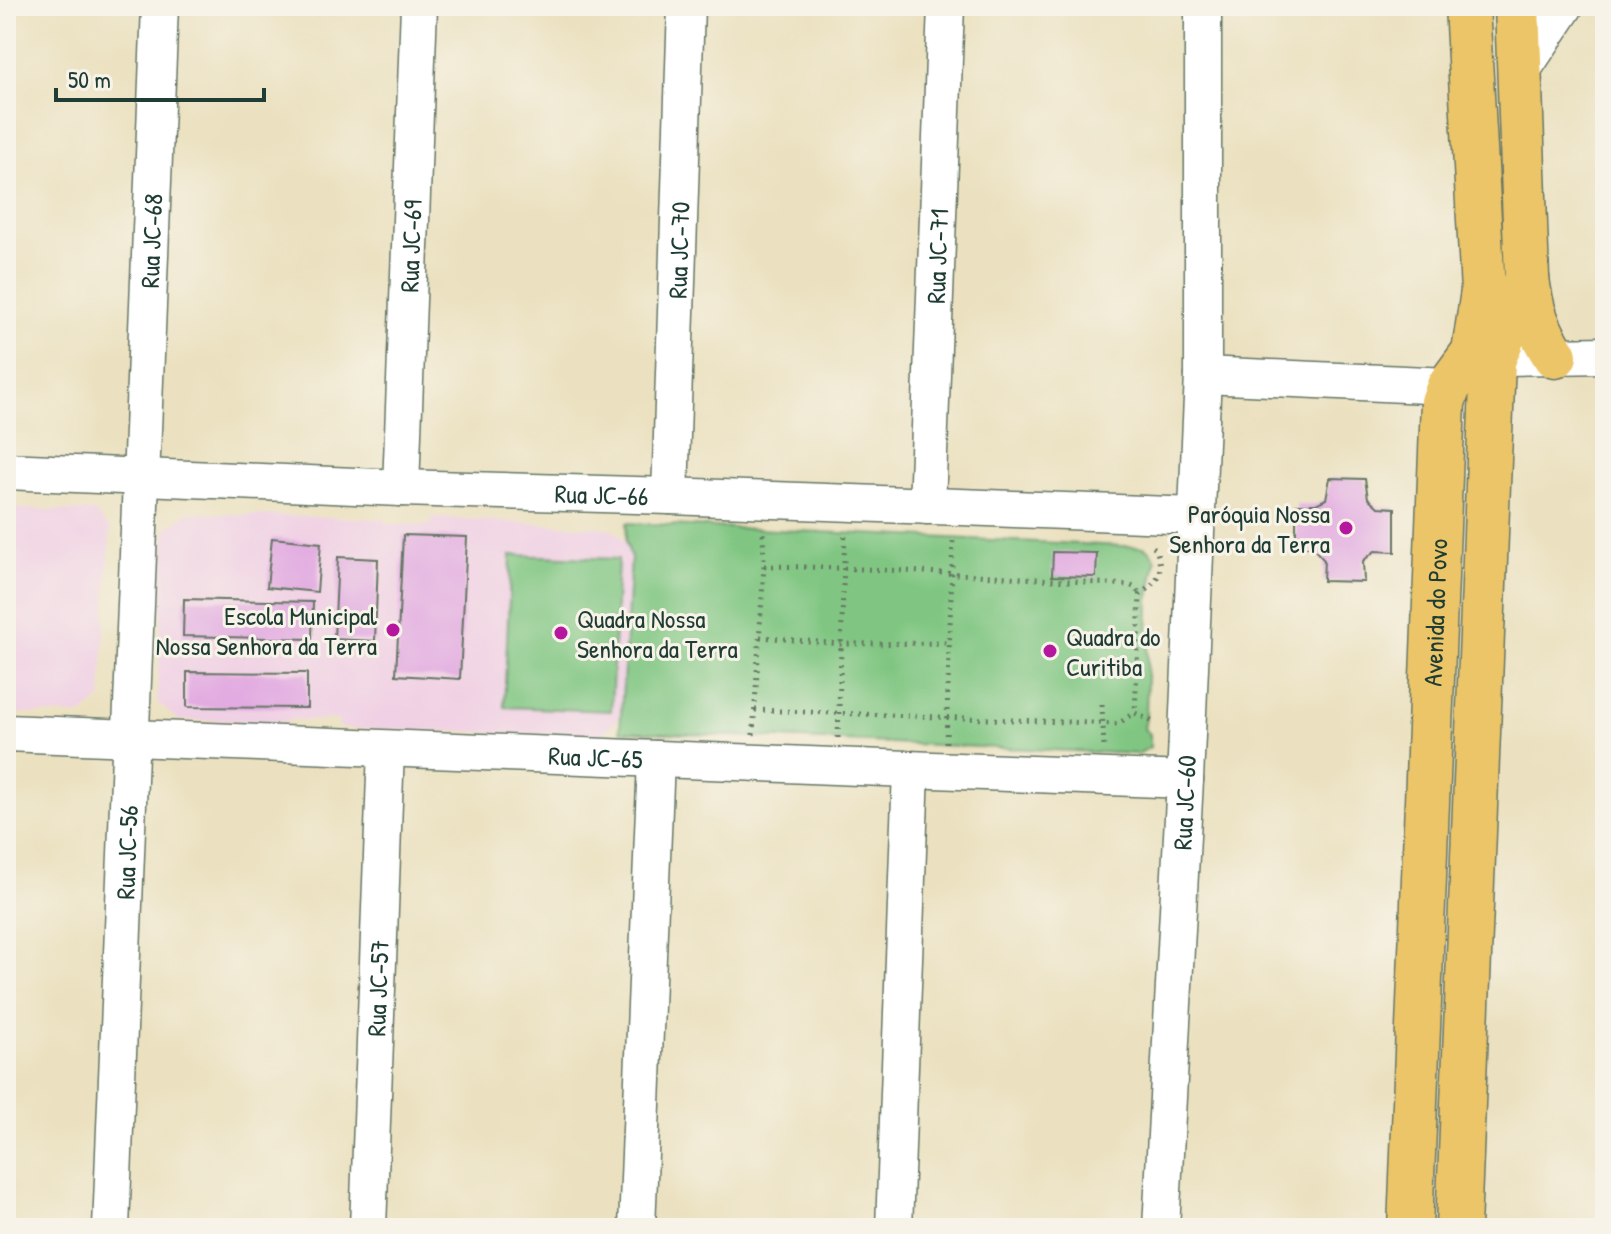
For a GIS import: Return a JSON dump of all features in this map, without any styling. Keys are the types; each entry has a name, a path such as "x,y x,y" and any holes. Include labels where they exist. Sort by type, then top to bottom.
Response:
{"main road":[{"name":"Avenida do Povo","path":"1410,1228 1443,402 1449,386 1474,352 1483,291 1467,6"},
{"name":"Avenida do Povo","path":"1458,1228 1493,361 1527,278 1517,6"},
{"path":"1527,278 1531,309 1542,336 1555,356"}],"street":[{"name":"Rua JC-68","path":"141,476 160,6"},
{"name":"Rua JC-69","path":"401,488 419,6"},
{"name":"Rua JC-70","path":"670,496 686,6"},
{"name":"Rua JC-71","path":"927,506 946,6"},
{"name":"Rua JC-60","path":"1161,1228 1203,375 1203,6"},
{"path":"1519,75 1565,6"},
{"path":"1203,375 1449,386 1504,357 1605,355"},
{"name":"Rua JC-66","path":"6,471 1196,516"},
{"name":"Rua JC-56","path":"111,1228 141,476"},
{"name":"Rua JC-65","path":"6,733 1185,780"},
{"name":"Rua JC-57","path":"368,1228 386,749"},
{"path":"637,1228 656,759"},
{"path":"894,1228 911,770"}],"path":[{"path":"752,747 764,566 762,524"},
{"path":"838,749 845,527"},
{"path":"946,753 953,532"},
{"path":"1140,595 1156,582 1161,571 1156,549 1144,543"},
{"path":"764,566 952,573 1129,585 1136,588 1140,595 1135,713"},
{"path":"760,637 841,644 950,643"},
{"path":"1102,704 1103,756"},
{"path":"755,710 1118,724 1135,713"},
{"path":"1135,713 1153,722 1153,735"}],"shaded area":[{"path":"6,508 94,512 110,529 101,699 81,715 6,713"},
{"name":"Escola Municipal Nossa Senhora da Terra","path":"188,513 383,519 387,524 431,525 432,517 610,528 626,541 631,559 621,715 601,736 342,728 338,720 323,719 291,719 288,722 178,720 157,702 165,530"}],"green space":[{"path":"627,523 1144,547 1156,560 1149,597 1144,729 1150,734 1150,747 1138,754 620,731 631,559 626,541"},
{"name":"Quadra Nossa Senhora da Terra","path":"511,555 618,559 611,711 504,707"}],"building":[{"name":"Paróquia Nossa Senhora da Terra","path":"1330,478 1365,479 1368,498 1378,507 1395,508 1395,552 1375,551 1363,561 1364,582 1323,581 1324,560 1312,547 1296,547 1296,504 1316,504 1326,499"},
{"path":"403,535 467,537 460,679 396,675"},
{"path":"272,538 321,543 317,592 267,587"},
{"path":"1053,552 1097,553 1096,577 1052,576"},
{"path":"338,557 378,559 375,641 334,639"},
{"path":"184,599 313,602 312,639 183,636"},
{"path":"187,672 307,673 307,708 187,707"}],"place":[{"name":"Paróquia Nossa Senhora da Terra","path":"1346,528"},
{"name":"Escola Municipal Nossa Senhora da Terra","path":"393,630"},
{"name":"Quadra Nossa Senhora da Terra","path":"561,633"},
{"name":"Quadra do Curitiba","path":"1050,651"}]}
